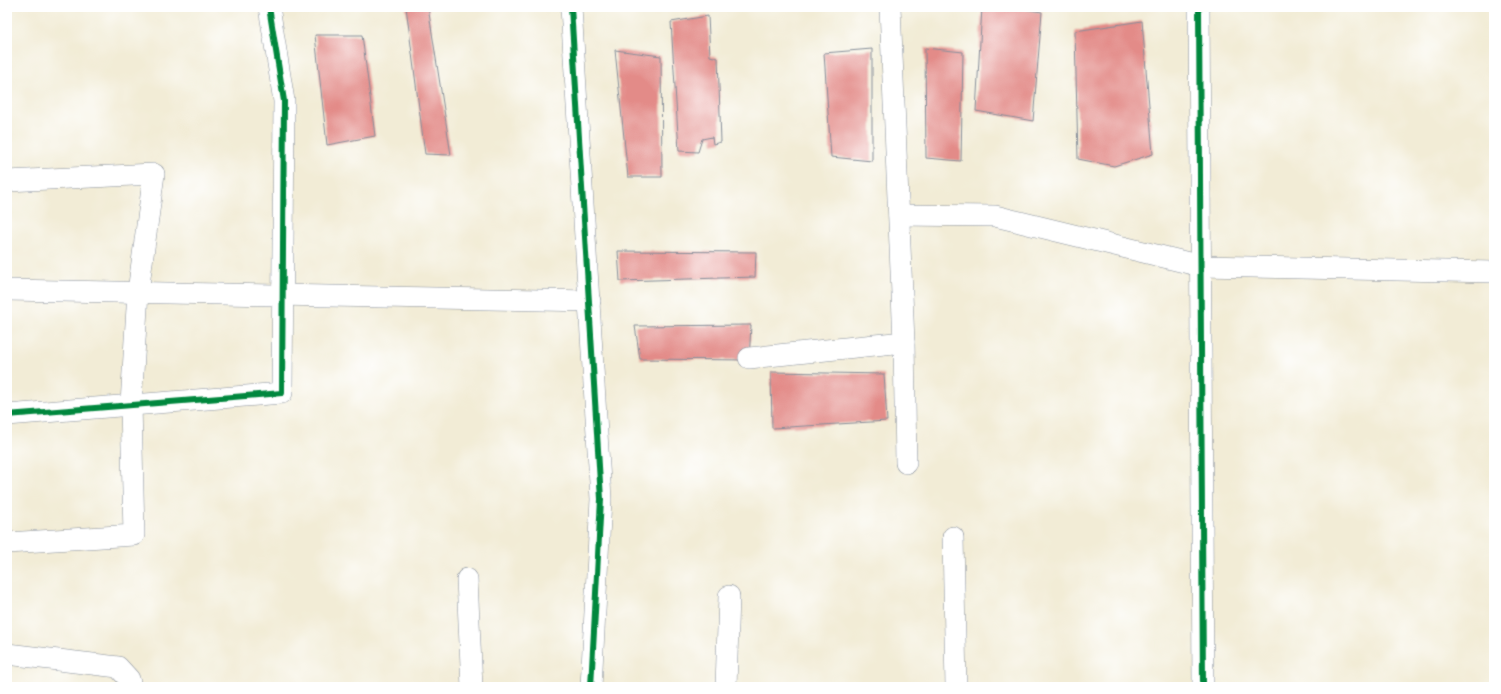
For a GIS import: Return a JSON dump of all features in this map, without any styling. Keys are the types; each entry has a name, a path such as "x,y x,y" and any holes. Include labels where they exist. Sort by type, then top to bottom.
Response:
{"street":[{"path":"7,415 282,393 284,101 270,7"},
{"path":"571,7 601,499 591,687"},
{"path":"890,7 904,342 906,463"},
{"path":"1199,7 1203,687"},
{"path":"7,180 154,174 138,292 131,404 134,535 7,543"},
{"path":"899,216 995,216 1200,266 1494,272"},
{"path":"7,290 590,302"},
{"path":"749,358 904,342"},
{"path":"953,537 956,687"},
{"path":"467,579 472,687"},
{"path":"726,687 729,596"},
{"path":"7,654 118,667 129,679 131,687"}],"building":[{"path":"406,7 428,7 451,155 425,154"},
{"path":"982,7 1010,7 1042,12 1033,121 976,111"},
{"path":"708,16 710,56 718,58 721,142 713,144 712,137 702,139 698,152 679,151 671,22"},
{"path":"1142,21 1153,154 1114,166 1078,159 1075,31"},
{"path":"315,35 362,35 375,136 327,145"},
{"path":"925,48 963,52 961,161 926,158"},
{"path":"872,49 872,161 831,157 824,53"},
{"path":"615,50 661,56 662,177 628,177"},
{"path":"618,251 756,252 755,277 620,281"},
{"path":"751,325 749,360 640,359 635,326"},
{"path":"771,372 884,374 887,421 772,428"}],"cycle path":[{"path":"7,415 282,393 284,101 269,7"},
{"path":"571,7 601,499 591,687"},
{"path":"1199,7 1203,687"}]}
